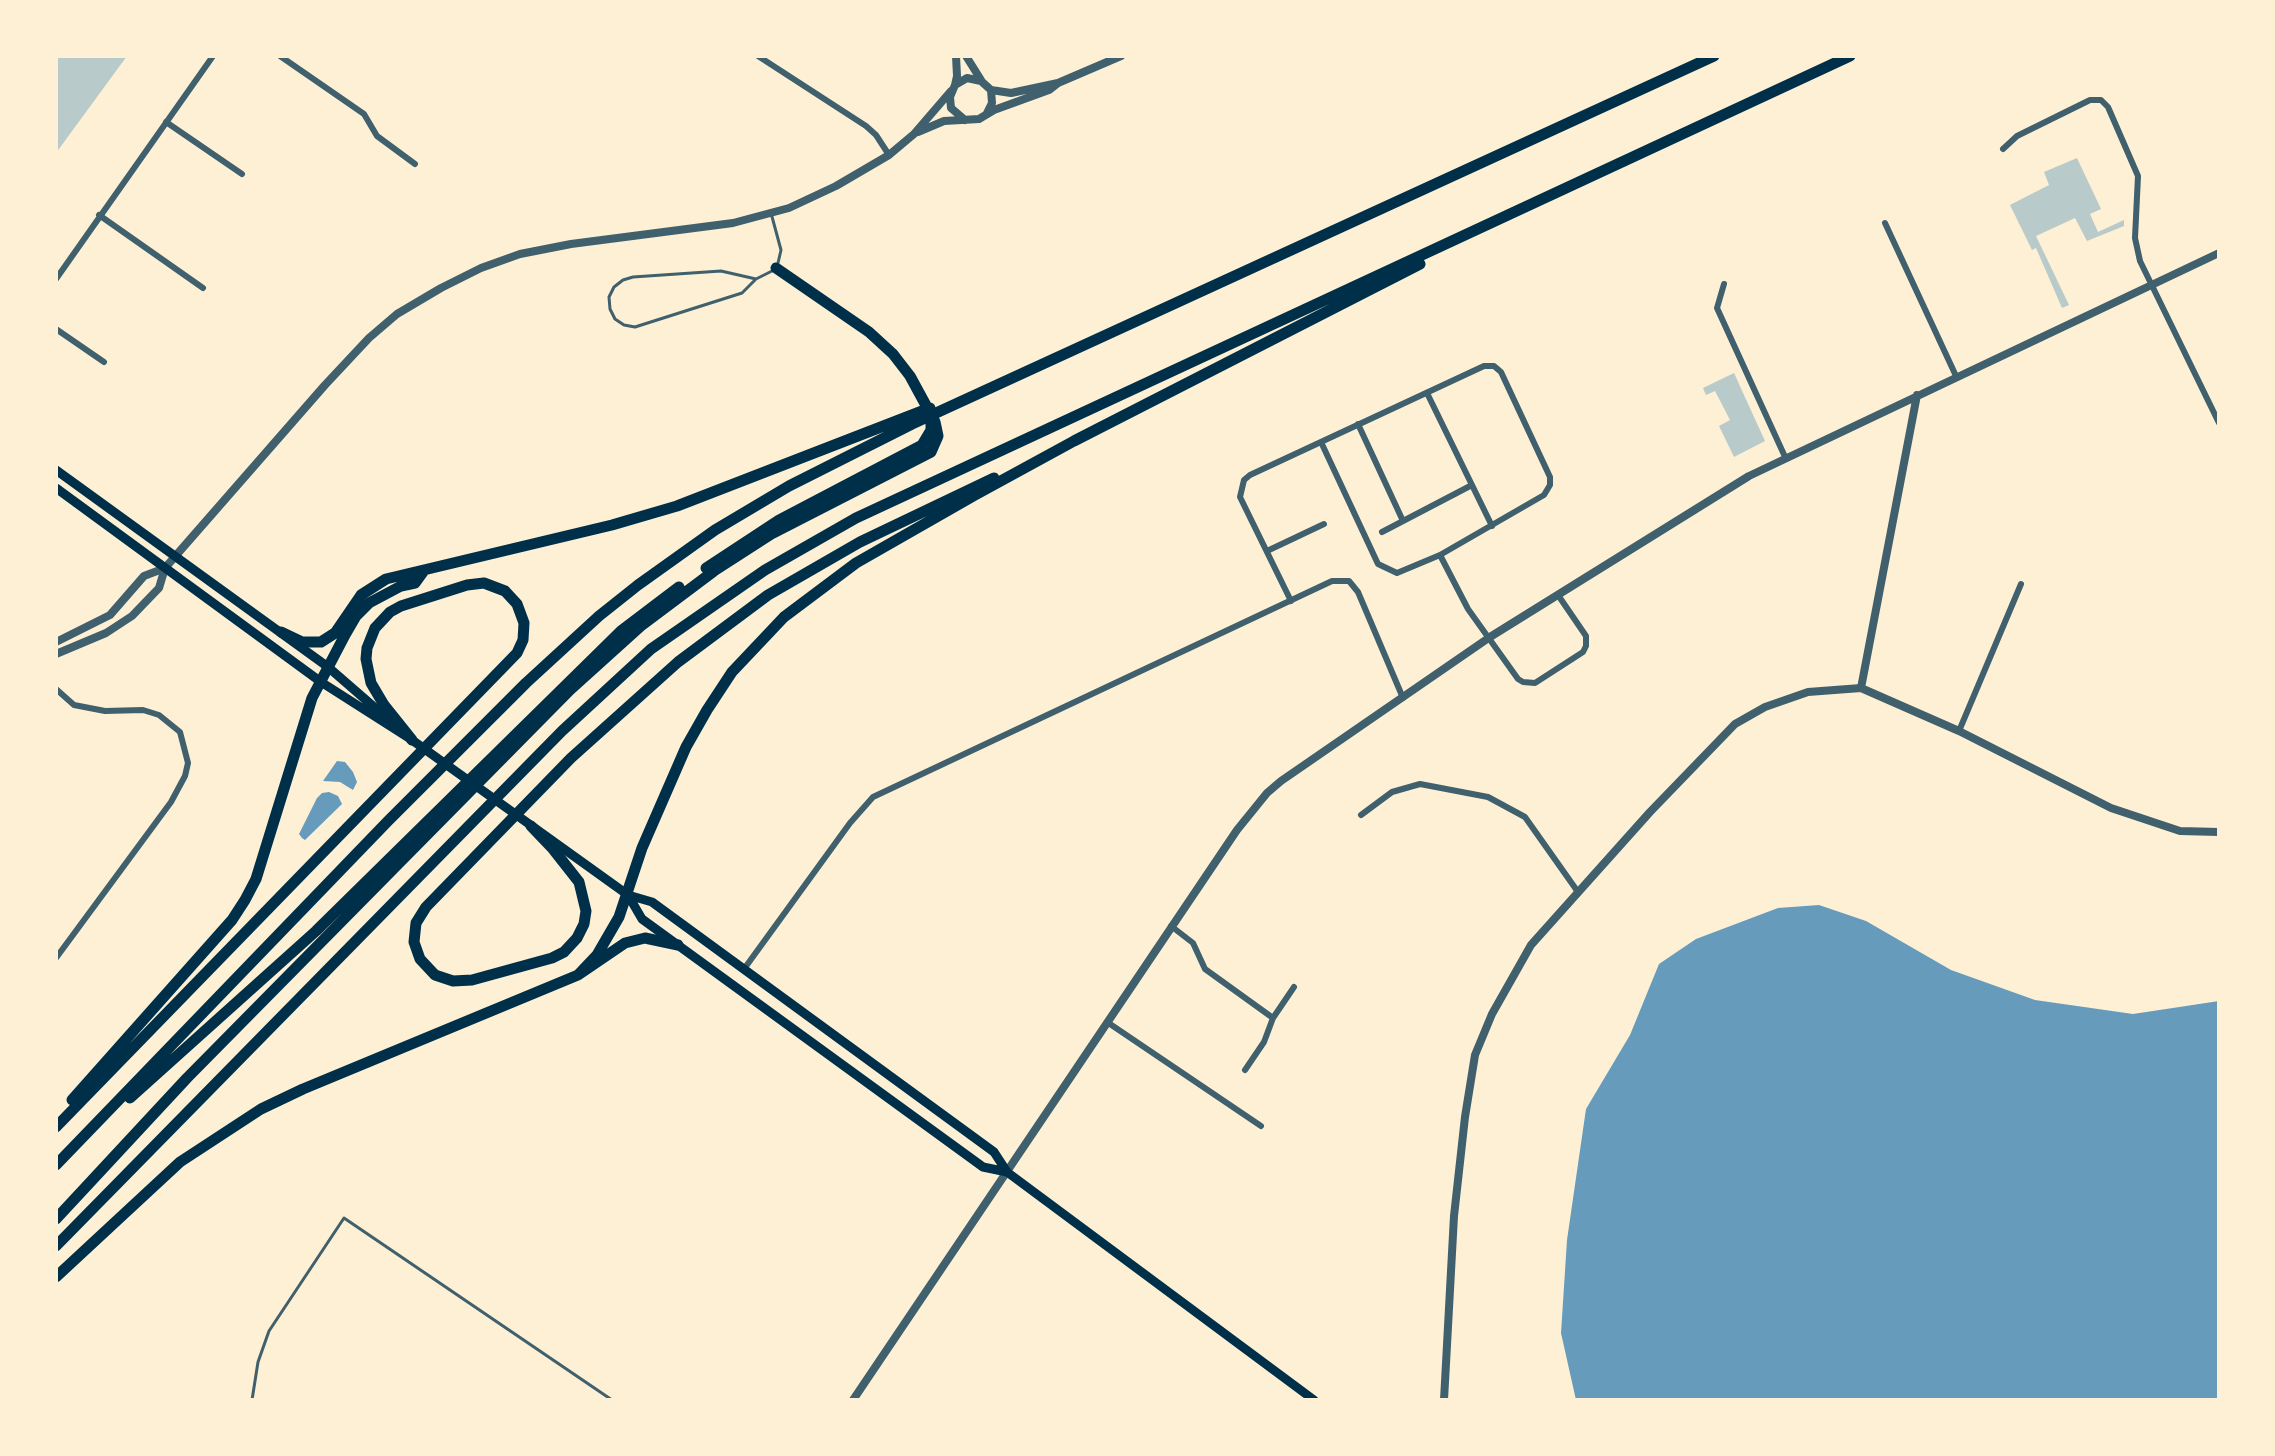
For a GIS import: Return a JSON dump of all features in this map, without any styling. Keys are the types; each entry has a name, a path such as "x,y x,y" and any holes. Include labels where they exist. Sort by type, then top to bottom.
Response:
{"highway":[{"path":"57,1164 388,821 526,683 599,616 678,555 750,508 870,444 1714,56"},
{"path":"56,1246 562,731 651,649 765,570 856,518 1850,56"},
{"path":"531,826 579,882 586,911 577,938 564,952 552,958 472,980 453,981 435,975 420,959 414,942 416,923 426,907 571,758 678,662 768,595 860,542 1074,441 1562,192"},
{"path":"56,1219 187,1078 570,690 642,625 714,571 773,533 931,452 938,436 935,422 903,366 869,332 776,268"},
{"path":"281,632 302,642 321,642 335,633 361,595 386,579 677,506 867,431 998,384"},
{"path":"57,1164 316,931 621,631 724,555 790,514 914,450 931,430 930,413"},
{"path":"578,975 597,955 619,917 642,848 686,747 722,686 757,644 812,595 856,563 1074,441"},
{"path":"56,1119 232,920 260,866 301,729 328,667 356,616 381,595 415,583 423,572"},
{"path":"56,1127 517,653 523,640 524,623 517,604 505,591 484,583 467,585 401,606 390,612 375,628 366,659 371,683 412,740"},
{"path":"56,1277 180,1162 237,1122 282,1098 578,975 618,946 636,939 678,945"}],"main road":[{"path":"56,470 328,667 412,740"},
{"path":"56,488 321,682 412,740 628,895 652,902 994,1152 1007,1172 1314,1400"},
{"path":"628,895 642,919 983,1167 1007,1172"}],"street":[{"path":"56,279 213,56"},
{"path":"280,56 364,114 377,136 415,164"},
{"path":"758,56 866,126 889,155"},
{"path":"956,56 951,108 966,120"},
{"path":"966,56 981,81 991,90 1011,93 1058,83 1121,56"},
{"path":"56,654 106,633 132,616 159,588 165,568 325,385 369,338 397,314 481,268 520,254 571,244 733,223 771,213 836,186 889,155 914,134 953,88 967,78 981,81"},
{"path":"914,134 944,121 973,120 1049,90 1058,83"},
{"path":"985,115 992,103 991,90"},
{"path":"2003,149 2017,136 2090,100 2101,100 2108,107 2134,164 2138,188 2135,238 2140,261 2218,423"},
{"path":"166,122 242,174"},
{"path":"99,215 203,288"},
{"path":"1885,223 1956,376"},
{"path":"853,1400 1171,926 1237,830 1267,793 1490,637 1749,476 2219,253"},
{"path":"1724,284 1717,308 1786,459"},
{"path":"56,329 104,362"},
{"path":"1291,601 1240,497 1240,489 1250,475 1484,366 1494,366 1501,372 1550,477 1548,490 1440,555 1397,573 1378,564 1321,442"},
{"path":"1427,393 1492,526"},
{"path":"1861,688 1917,395"},
{"path":"1358,424 1403,521"},
{"path":"1382,532 1472,485"},
{"path":"1267,551 1324,524"},
{"path":"1440,555 1468,609 1518,679 1527,683 1535,683 1583,652 1586,646 1586,636 1558,595"},
{"path":"56,642 110,615 144,576 165,568"},
{"path":"744,969 850,823 873,797 1332,581 1349,581 1358,592 1403,698"},
{"path":"1959,731 2021,584"},
{"path":"1444,1400 1454,1216 1475,1055 1507,984 1531,945 1735,724 1765,707 1808,692 1861,688 1959,731 2111,808 2180,831 2219,832"},
{"path":"56,689 74,705 105,711 143,710 159,715 180,732 188,763 185,776 161,816 56,958"},
{"path":"1361,815 1392,792 1420,784 1488,797 1525,817 1578,892"},
{"path":"1171,926 1193,943 1205,969 1273,1018"},
{"path":"1245,1070 1294,987"},
{"path":"1107,1022 1261,1126"}],"lane":[{"path":"756,279 721,271 633,277 614,287 609,297 610,309 615,319 635,327 742,293 756,279 776,268 781,250 771,213"},
{"path":"252,1400 258,1362 269,1331 344,1218 612,1400"}],"shaded area":[{"path":"56,56 127,56 56,153"},
{"path":"2077,158 2101,209 2090,214 2098,232 2124,220 2124,226 2087,241 2075,218 2036,236 2069,305 2062,308 2036,248 2032,250 2010,205 2049,185 2044,172"},
{"path":"1734,373 1765,441 1734,457 1719,426 1730,420 1715,391 1706,395 1703,388"}],"water":[{"path":"337,761 345,762 353,772 357,782 353,790 340,782 323,781"},
{"path":"329,792 338,796 342,804 305,840 299,834 317,798"},
{"path":"1819,905 1866,921 1951,970 2035,1000 2133,1014 2219,1001 2219,1400 1576,1400 1561,1333 1567,1240 1586,1109 1630,1035 1659,964 1696,939 1778,908"}]}
